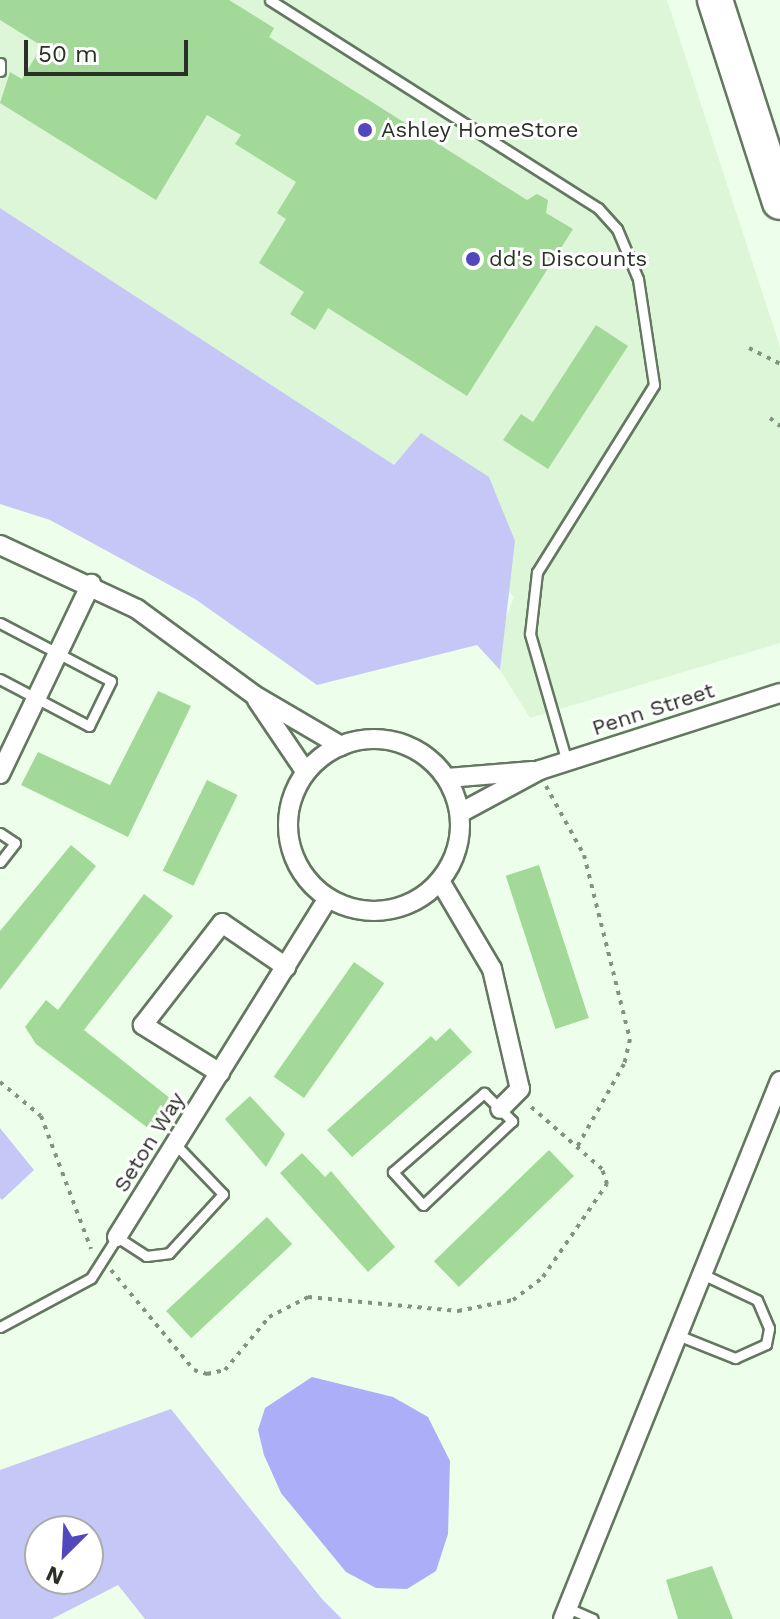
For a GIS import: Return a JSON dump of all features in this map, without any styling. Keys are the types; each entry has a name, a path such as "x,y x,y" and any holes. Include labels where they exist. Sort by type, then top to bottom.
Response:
{"highway":[{"path":"715,0 780,202"}],"street":[{"path":"0,545 91,584 209,657 254,695 341,746"},
{"path":"0,774 91,584"},
{"name":"Penn Street","path":"447,778 540,770 780,693"},
{"path":"254,695 305,771"},
{"path":"377,739 405,744 447,778 460,813 457,851 440,881 387,910 328,898 301,869 290,843 291,803 305,771 341,746 377,739"},
{"name":"Penn Street","path":"460,813 540,770"},
{"path":"440,881 492,969 515,1093 500,1109"},
{"name":"Seton Way","path":"117,1237 328,898"},
{"path":"220,1073 143,1025 222,923 286,967"},
{"path":"566,1613 675,1334 780,1081"}],"lane":[{"path":"270,0 598,208 617,229 638,279 654,385 537,572 530,634 567,762"},
{"path":"0,63 0,71"},
{"path":"0,623 111,681 89,726 0,679"},
{"path":"0,833 15,843 0,862"},
{"path":"484,1093 500,1109 512,1121 423,1205 393,1172 484,1093"},
{"path":"0,1327 68,1295 103,1259 117,1237 146,1256 169,1253 223,1194 176,1145"},
{"path":"675,1334 735,1358 766,1344 769,1328 757,1300 702,1274"},
{"path":"566,1613 593,1619"}],"path":[{"path":"749,348 780,364"},
{"path":"770,418 780,426"},
{"path":"540,770 584,855 630,1039 624,1064 577,1147"},
{"path":"0,1082 41,1116 78,1225 194,1370 207,1374 225,1370 269,1317 308,1297 482,1311 513,1300 543,1277 600,1202 607,1184 602,1169 515,1093"}],"shaded area":[{"path":"0,0 667,0 780,347 780,643 530,718 500,670 502,628 514,597 394,466 0,208"},
{"path":"0,208 394,465 421,433 489,477 515,541 500,670 477,645 317,685 195,599 50,520 0,504"},
{"path":"0,1128 34,1170 2,1200 0,1198"},
{"path":"312,1377 393,1397 428,1417 450,1461 448,1534 436,1571 407,1589 376,1588 346,1572 281,1493 264,1455 258,1430 265,1408"},
{"path":"171,1409 322,1599 342,1619 145,1619 118,1585 104,1592 104,1515 24,1515 24,1595 99,1595 52,1619 0,1619 0,1470"}],"building":[{"path":"0,0 229,0 274,28 269,37 527,200 537,194 548,200 546,213 573,229 467,396 328,308 315,330 290,314 304,292 259,263 286,219 277,213 296,182 235,144 241,135 207,115 156,200 0,103 10,72 22,79 42,46 0,20"},
{"path":"596,325 628,346 548,469 503,440 521,414 533,422"},
{"path":"158,691 191,706 128,837 21,785 38,752 110,785"},
{"path":"207,780 238,795 193,886 163,871"},
{"path":"71,845 96,866 0,990 0,931"},
{"path":"539,865 589,1018 555,1029 506,876"},
{"path":"144,894 173,916 84,1030 171,1099 148,1128 36,1044 25,1027 46,1000 58,1010"},
{"path":"354,962 384,983 304,1098 274,1077"},
{"path":"450,1028 472,1052 352,1157 327,1130 431,1036 436,1041"},
{"path":"250,1096 285,1134 266,1167 225,1119"},
{"path":"549,1150 574,1176 459,1287 434,1261"},
{"path":"302,1153 325,1177 331,1171 395,1247 368,1272 280,1173"},
{"path":"267,1217 292,1244 191,1338 166,1311"},
{"path":"712,1566 733,1619 678,1619 666,1580"}],"place":[{"name":"Ashley HomeStore","path":"365,130"},
{"name":"dd's Discounts","path":"473,259"}]}
